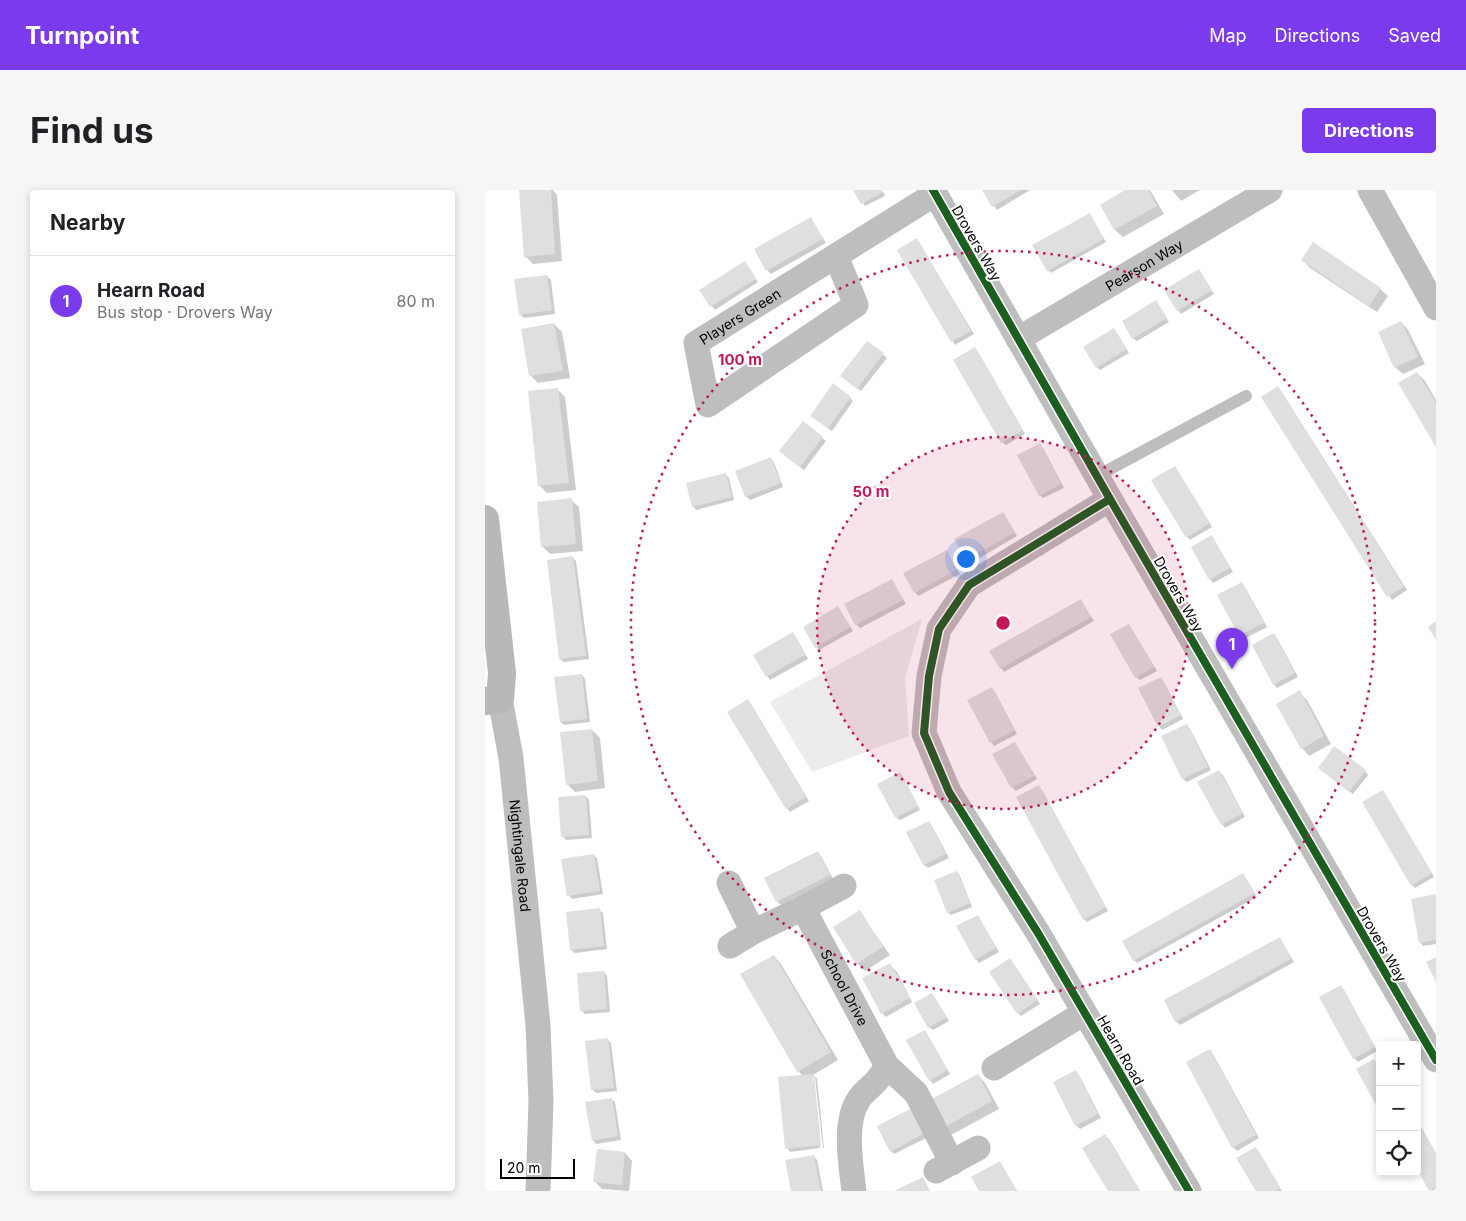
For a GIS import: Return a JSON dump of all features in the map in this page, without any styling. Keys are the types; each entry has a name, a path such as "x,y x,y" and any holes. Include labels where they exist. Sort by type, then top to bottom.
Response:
{"street":[{"name":"Pearson Way","path":"1018,339 1270,190"},
{"path":"1369,190 1436,308"},
{"name":"Drovers Way","path":"934,192 1436,1060"},
{"name":"Players Green","path":"836,256 856,305 709,409 696,343 836,256 934,192"},
{"name":"Hearn Road","path":"1110,499 969,586 939,629 929,676 924,733 949,792 1038,933 1189,1191"},
{"name":"Nightingale Road","path":"485,519 502,673 493,700 511,758 538,1025 541,1102 538,1191"},
{"path":"729,884 753,932"},
{"path":"730,946 753,932 844,886"},
{"name":"School Drive","path":"803,908 887,1066 916,1093 944,1167 978,1148"},
{"name":"Hearn Road","path":"994,1068 1085,1013"},
{"path":"854,1191 850,1162 850,1123 852,1112 859,1098 878,1080 887,1066"}],"lane":[{"path":"1097,476 1246,396"}],"shaded area":[{"path":"922,619 905,678 909,736 812,772 770,702"}],"building":[{"path":"519,190 551,190 555,254 524,257"},
{"path":"853,190 882,190 883,192 861,204"},
{"path":"982,190 1021,190 992,207"},
{"path":"1125,190 1148,190 1157,206 1114,230 1100,205"},
{"path":"1090,213 1104,239 1047,271 1032,245"},
{"path":"811,217 823,239 766,271 754,249"},
{"path":"917,238 971,331 951,342 897,250"},
{"path":"1313,242 1381,288 1369,306 1301,260"},
{"path":"745,261 756,279 710,307 699,290"},
{"path":"1199,269 1212,290 1177,311 1164,290"},
{"path":"547,275 552,310 519,315 514,279"},
{"path":"1156,300 1167,318 1132,339 1122,321"},
{"path":"1401,321 1418,357 1394,368 1378,332"},
{"path":"554,323 563,371 529,376 521,329"},
{"path":"1114,328 1127,349 1096,368 1083,347"},
{"path":"867,341 884,353 857,389 840,376"},
{"path":"975,347 1023,430 1001,443 953,360"},
{"path":"1417,372 1436,403 1436,447 1398,383"},
{"path":"833,383 851,397 828,428 810,416"},
{"path":"1278,386 1404,587 1387,597 1261,397"},
{"path":"558,388 569,483 538,486 528,391"},
{"path":"803,421 823,437 800,467 779,451"},
{"path":"1040,443 1061,484 1039,496 1017,455"},
{"path":"771,457 781,483 745,497 735,471"},
{"path":"1175,466 1210,523 1186,538 1151,480"},
{"path":"726,473 732,497 692,507 686,483"},
{"path":"572,498 576,544 541,547 537,502"},
{"path":"1003,512 1015,532 966,560 954,539"},
{"path":"1212,535 1230,568 1209,580 1191,547"},
{"path":"947,550 957,570 914,593 903,573"},
{"path":"573,556 586,656 559,659 547,560"},
{"path":"892,579 903,600 855,625 844,604"},
{"path":"1242,582 1264,623 1239,636 1217,595"},
{"path":"1081,599 1091,617 1000,669 989,651"},
{"path":"838,606 850,627 815,648 803,627"},
{"path":"1436,621 1436,640 1428,627"},
{"path":"1129,624 1154,667 1135,678 1110,634"},
{"path":"793,632 805,655 766,677 753,655"},
{"path":"1274,633 1295,673 1273,685 1252,645"},
{"path":"582,674 587,719 560,722 554,677"},
{"path":"1161,677 1181,715 1158,727 1138,688"},
{"path":"992,687 1015,730 990,743 967,700"},
{"path":"1300,690 1324,736 1301,749 1276,704"},
{"path":"748,699 806,797 786,809 727,712"},
{"path":"1187,724 1208,767 1182,779 1161,736"},
{"path":"592,729 598,781 566,785 560,732"},
{"path":"1015,742 1034,776 1011,788 992,754"},
{"path":"1334,746 1366,770 1349,792 1318,768"},
{"path":"1219,770 1243,813 1221,825 1197,782"},
{"path":"900,772 918,806 895,818 877,784"},
{"path":"1039,785 1106,907 1083,920 1016,797"},
{"path":"1383,790 1432,873 1411,886 1362,802"},
{"path":"586,795 589,835 561,837 558,797"},
{"path":"929,821 946,854 923,865 906,832"},
{"path":"818,851 830,875 776,902 764,878"},
{"path":"594,854 600,891 567,896 561,859"},
{"path":"957,871 970,903 947,913 934,880"},
{"path":"1243,873 1255,893 1133,961 1122,941"},
{"path":"1436,894 1436,940 1419,943 1411,899"},
{"path":"600,908 604,946 570,950 566,912"},
{"path":"860,910 883,947 856,964 833,927"},
{"path":"978,915 996,948 975,960 956,926"},
{"path":"1280,937 1291,959 1175,1022 1164,1000"},
{"path":"774,955 831,1052 797,1072 740,974"},
{"path":"1436,957 1436,982 1426,962"},
{"path":"1010,958 1038,1000 1017,1014 989,972"},
{"path":"890,963 910,998 881,1014 862,978"},
{"path":"604,971 607,1009 580,1011 577,973"},
{"path":"1341,985 1375,1047 1353,1059 1319,997"},
{"path":"932,993 947,1017 928,1028 914,1003"},
{"path":"925,1030 948,1070 929,1081 906,1040"},
{"path":"608,1038 614,1088 591,1090 585,1041"},
{"path":"1210,1049 1256,1135 1232,1148 1186,1062"},
{"path":"1374,1059 1376,1062 1376,1105 1356,1069"},
{"path":"1076,1070 1098,1114 1075,1126 1053,1082"},
{"path":"814,1074 821,1145 785,1149 778,1077"},
{"path":"978,1074 992,1101 943,1128 928,1101"},
{"path":"612,1098 618,1136 592,1141 585,1102"},
{"path":"912,1108 925,1133 890,1152 877,1126"},
{"path":"1421,1127 1436,1155 1436,1187 1429,1191 1421,1176"},
{"path":"1105,1134 1140,1191 1108,1191 1082,1148"},
{"path":"1256,1147 1280,1188 1274,1191 1256,1191 1236,1158"},
{"path":"597,1149 625,1152 622,1185 593,1182"},
{"path":"814,1155 821,1191 791,1191 785,1160"},
{"path":"1000,1161 1017,1191 979,1191 971,1177"},
{"path":"923,1177 930,1191 894,1191"}],"cycle path":[{"path":"933,190 1436,1060"},
{"path":"1110,499 969,585 939,629 929,676 924,733 949,792 1038,933 1189,1191"}],"place":[{"name":"Hearn Road","path":"1232,669"}]}
